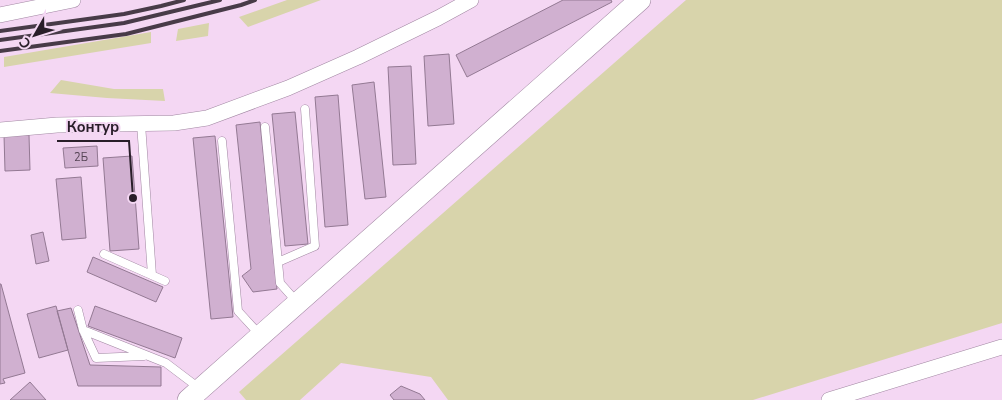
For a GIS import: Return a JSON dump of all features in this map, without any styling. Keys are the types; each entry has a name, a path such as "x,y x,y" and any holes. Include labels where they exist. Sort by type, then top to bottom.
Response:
{"street":[{"path":"0,15 72,0"},
{"path":"0,130 57,125 174,123 207,118 288,88 358,57 471,0"},
{"path":"200,396 260,336 640,0"},
{"path":"829,400 1002,347"}],"lane":[{"path":"278,262 316,246 305,109"},
{"path":"141,124 152,275"},
{"path":"265,127 280,283 298,303"},
{"path":"222,141 238,311 260,336"},
{"path":"104,254 165,281"},
{"path":"78,310 83,330 96,358 148,355"},
{"path":"83,330 166,363 200,396"}],"shaded area":[{"path":"287,0 321,0 248,27 239,17"},
{"path":"686,0 1002,0 1002,323 753,400 448,400 431,377 341,363 300,400 246,400 239,392"},
{"path":"209,23 208,36 176,41 178,29"},
{"path":"151,32 151,43 4,67 4,57"},
{"path":"61,80 114,89 163,89 165,101 50,93"}],"building":[{"path":"563,0 611,0 612,2 467,77 456,55"},
{"path":"449,54 454,124 428,126 424,56"},
{"path":"411,66 416,164 393,165 388,67"},
{"path":"374,82 386,197 365,199 352,85"},
{"path":"338,95 348,225 325,227 315,97"},
{"path":"295,112 308,244 285,246 272,114"},
{"path":"260,122 277,289 253,292 242,276 251,269 236,125"},
{"path":"4,135 29,135 30,170 5,171"},
{"path":"215,136 233,317 211,319 193,138"},
{"path":"97,146 98,166 65,168 63,148"},
{"path":"132,156 139,249 110,251 103,158"},
{"path":"81,177 86,238 62,240 56,179"},
{"path":"43,232 49,261 36,264 31,235"},
{"path":"93,257 163,287 156,302 87,272"},
{"path":"0,284 25,373 3,379 5,383 0,384"},
{"path":"56,306 68,350 39,358 27,314"},
{"path":"95,306 182,338 175,358 88,326"},
{"path":"71,308 90,365 161,367 161,386 78,386 57,311"},
{"path":"30,382 46,400 10,400"},
{"path":"401,386 420,394 425,400 394,400 390,395"}],"railway":[{"path":"0,31 124,14 184,0"},
{"path":"0,40 124,23 220,0"},
{"path":"0,51 126,34 255,0"}],"place":[{"name":"Контур","path":"133,198"}]}
